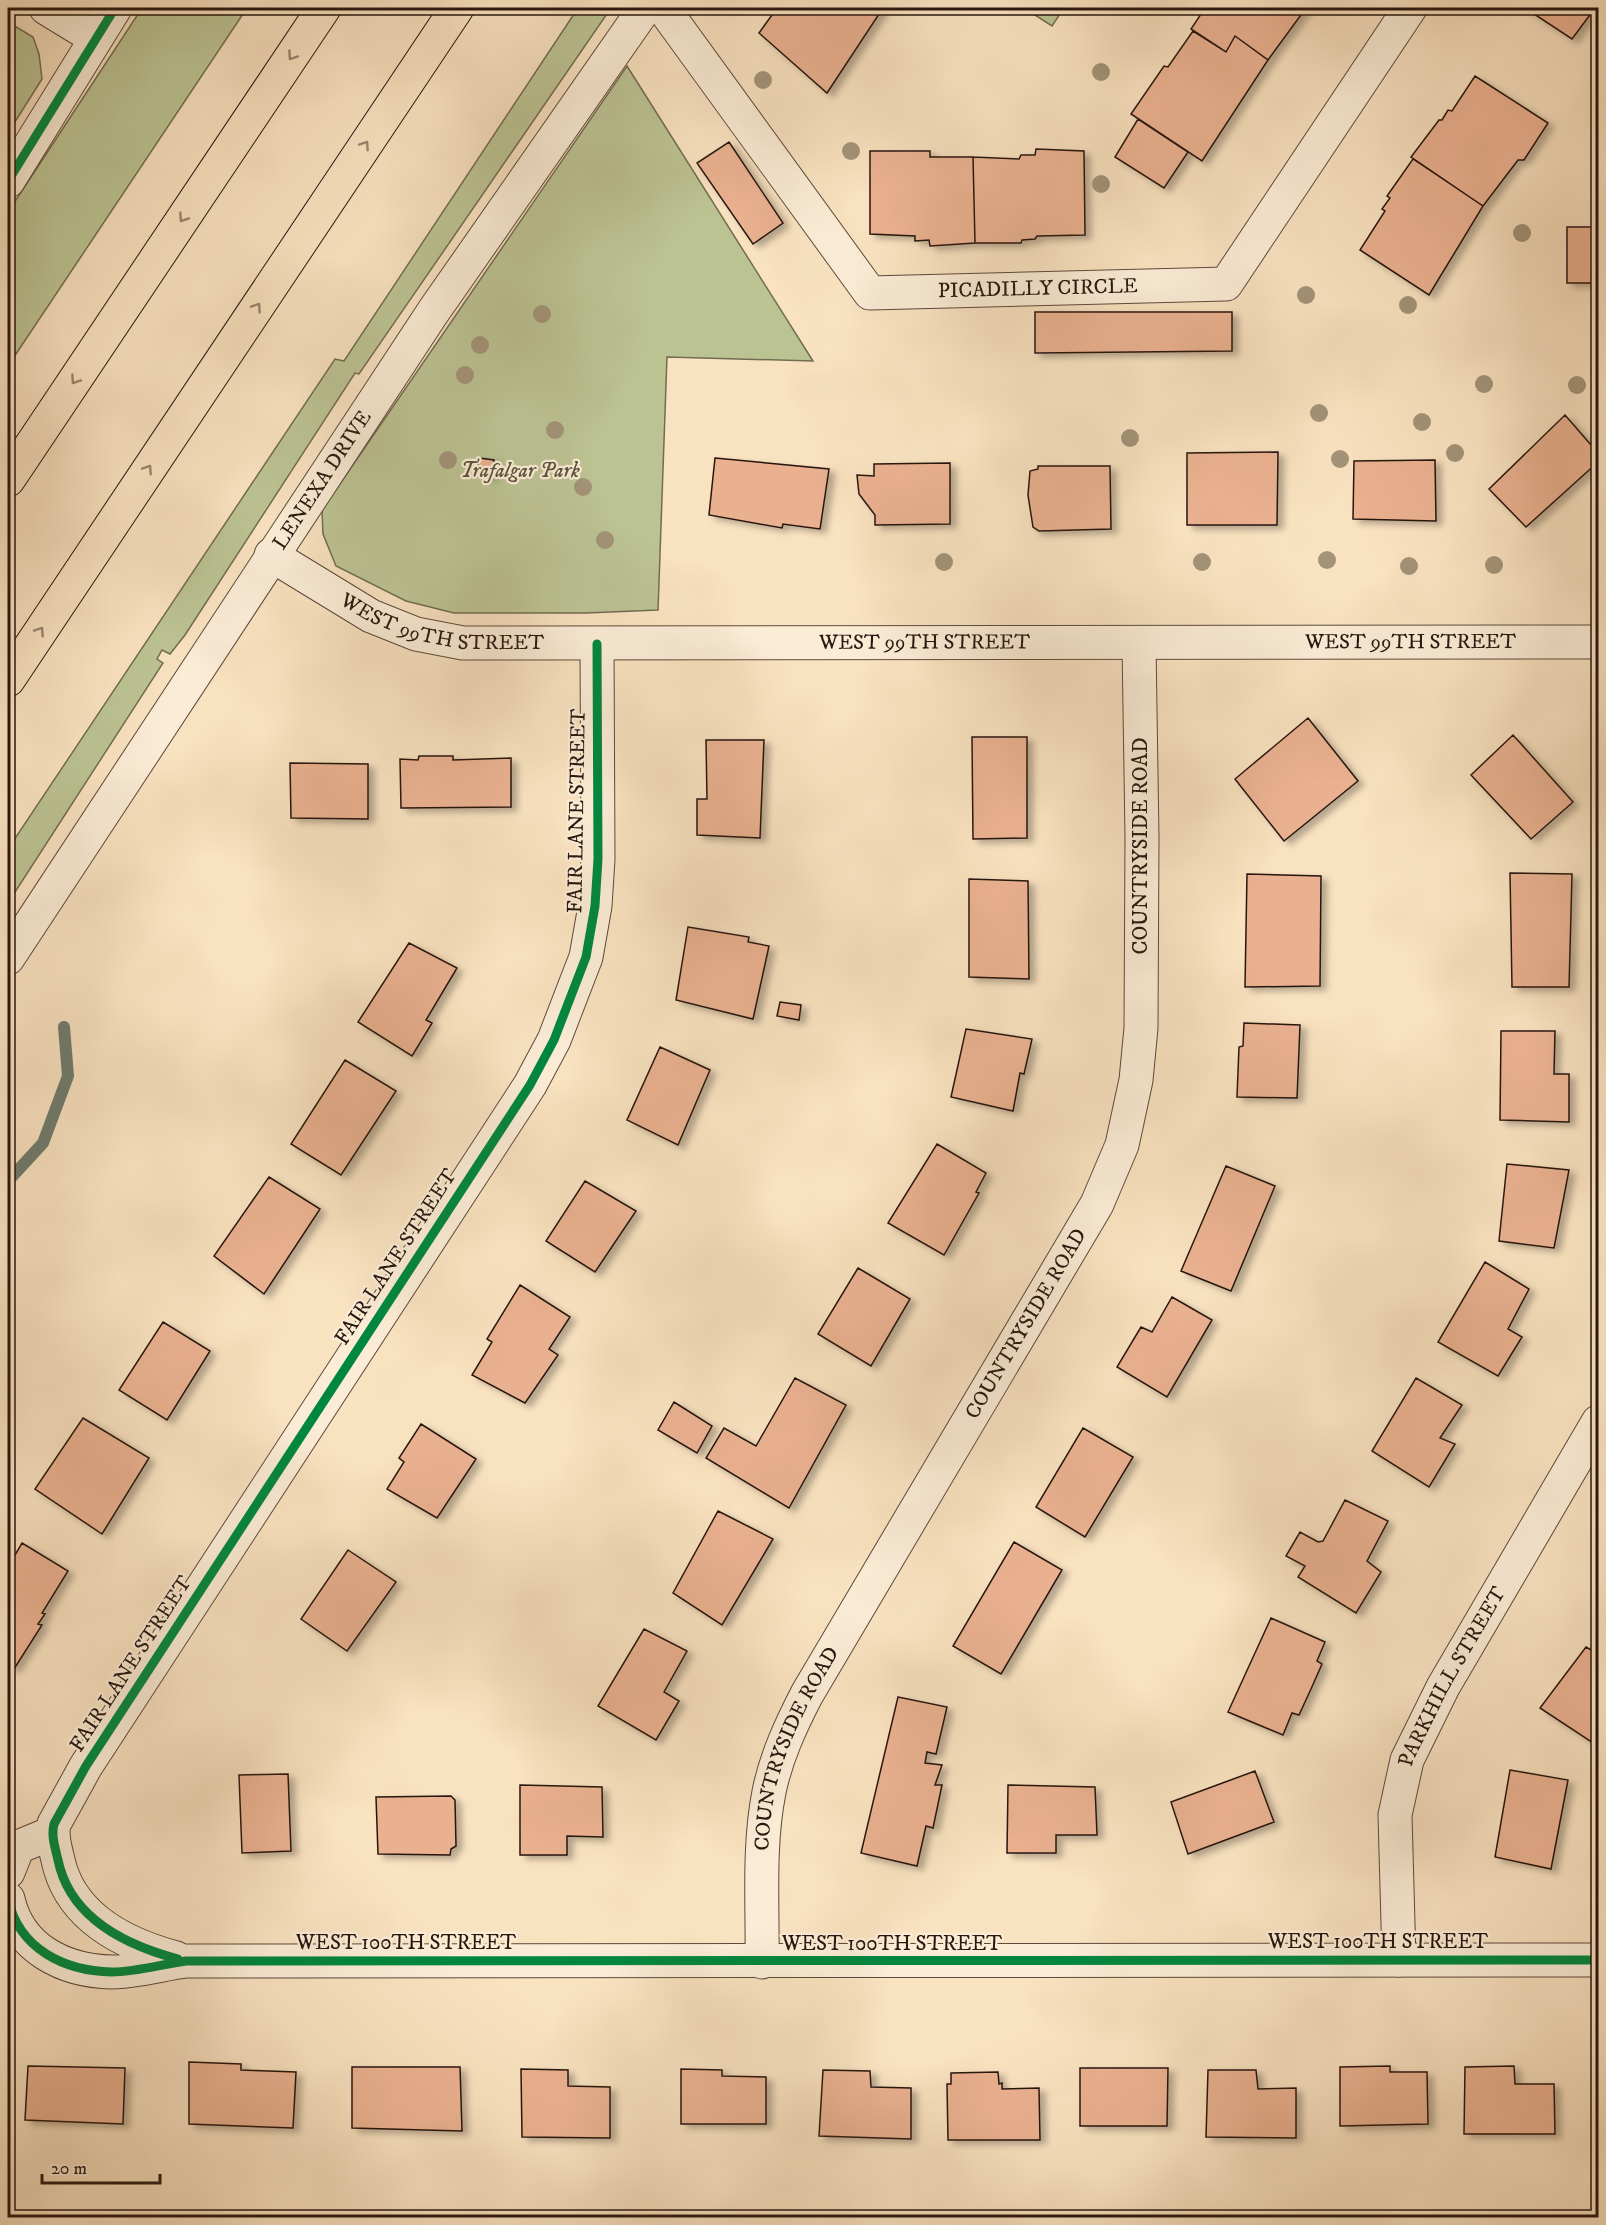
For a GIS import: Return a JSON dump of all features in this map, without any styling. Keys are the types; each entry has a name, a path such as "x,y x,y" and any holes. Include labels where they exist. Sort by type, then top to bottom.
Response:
{"highway":[{"path":"8,480 324,8"},
{"path":"8,680 457,8"}],"street":[{"path":"46,8 95,38"},
{"path":"8,181 115,8"},
{"name":"LENEXA DRIVE","path":"8,958 433,312 645,8"},
{"name":"PICADILLY CIRCLE","path":"663,8 870,293 1226,284 1410,8"},
{"name":"WEST 99TH STREET","path":"271,555 365,614 416,634 462,643 1599,642"},
{"name":"FAIR LANE STREET","path":"52,1833 54,1824 86,1766 518,1104 554,1040 586,957 595,906 598,859 597,644"},
{"name":"COUNTRYSIDE ROAD","path":"762,1962 765,1830 769,1792 784,1740 807,1694 1096,1204 1120,1151 1136,1080 1141,1028 1142,838 1139,644"},
{"name":"PARKHILL STREET","path":"1400,1960 1394,1852 1395,1815 1407,1760 1443,1687 1599,1422"},
{"path":"8,1872 18,1847 52,1833"},
{"name":"WEST 100TH STREET","path":"52,1833 62,1878 83,1911 117,1936 141,1949 186,1961"},
{"name":"WEST 100TH STREET","path":"8,1899 11,1913 21,1932 40,1951 59,1963 114,1972 186,1961 1599,1960"}],"green space":[{"path":"142,8 247,8 8,366 8,212"},
{"path":"578,8 611,8 359,374 355,373 185,635 170,654 162,650 157,659 163,663 8,903 8,849 335,359 344,361"},
{"path":"1024,8 1064,8 1052,26"},
{"path":"8,22 33,37 39,54 42,79 8,133"},
{"name":"Trafalgar Park","path":"627,66 813,361 667,357 658,610 586,613 454,613 406,601 336,566 323,534 322,510"}],"building":[{"path":"777,8 883,8 827,93 759,33"},
{"path":"1205,8 1306,8 1268,60 1235,36 1226,52 1191,29"},
{"path":"1525,8 1595,8 1572,39"},
{"path":"1193,31 1226,52 1235,36 1268,60 1202,161 1131,114 1164,66 1168,67"},
{"path":"1475,76 1548,123 1524,160 1518,160 1483,206 1411,157 1439,120 1442,120 1448,110 1452,111"},
{"path":"1138,119 1188,152 1164,188 1115,157"},
{"path":"729,142 783,223 753,244 697,163"},
{"path":"1036,149 1084,151 1085,235 1037,236 1035,239 1022,240 1021,243 975,243 973,157 1019,159 1021,155 1035,155"},
{"path":"870,151 930,151 930,157 973,157 975,243 930,246 929,240 915,241 915,236 870,234"},
{"path":"1413,159 1483,206 1429,295 1360,250 1385,211 1382,209 1390,198 1387,196"},
{"path":"1567,227 1598,227 1598,283 1567,283"},
{"path":"1035,312 1232,312 1232,351 1035,353"},
{"path":"1565,415 1598,453 1598,462 1526,527 1489,489"},
{"path":"1278,452 1277,525 1187,525 1187,453"},
{"path":"479,458 494,460 492,476 477,474"},
{"path":"715,458 829,469 820,529 783,524 782,528 709,515"},
{"path":"1435,460 1436,521 1353,519 1354,461"},
{"path":"950,463 950,524 875,525 875,515 859,494 857,475 874,476 874,464"},
{"path":"1038,466 1110,466 1111,529 1039,531 1033,527 1028,495 1030,471 1038,469"},
{"path":"1308,718 1358,781 1284,841 1235,779"},
{"path":"1513,735 1573,802 1531,839 1471,775"},
{"path":"972,737 1027,737 1027,838 973,839"},
{"path":"706,740 764,740 760,838 697,835 697,799 707,799"},
{"path":"419,756 453,756 453,760 511,758 511,807 401,808 400,759 418,760"},
{"path":"290,763 368,764 368,819 291,818"},
{"path":"1510,873 1572,874 1569,987 1512,987"},
{"path":"1247,874 1321,876 1320,986 1245,987"},
{"path":"969,879 1028,881 1029,979 969,977"},
{"path":"688,927 749,937 748,942 769,946 753,1019 676,1000"},
{"path":"409,943 457,968 426,1020 432,1023 412,1056 358,1022"},
{"path":"780,1002 801,1005 799,1020 777,1016"},
{"path":"1244,1023 1300,1025 1297,1098 1237,1097 1239,1047 1243,1046"},
{"path":"966,1029 1032,1039 1024,1074 1020,1073 1013,1111 951,1097"},
{"path":"1501,1031 1555,1031 1554,1074 1569,1074 1569,1122 1500,1120"},
{"path":"660,1047 710,1070 678,1145 627,1120"},
{"path":"345,1060 396,1091 341,1175 291,1144"},
{"path":"937,1144 986,1173 976,1192 979,1193 944,1255 888,1223"},
{"path":"1507,1164 1569,1170 1554,1248 1499,1241"},
{"path":"1226,1166 1275,1186 1231,1291 1181,1271"},
{"path":"269,1177 320,1209 264,1294 214,1256"},
{"path":"585,1181 636,1211 595,1272 546,1241"},
{"path":"1485,1262 1529,1289 1508,1329 1522,1337 1498,1376 1438,1342"},
{"path":"858,1268 910,1299 871,1366 818,1334"},
{"path":"520,1285 570,1317 549,1349 558,1355 525,1403 472,1375 492,1342 487,1339"},
{"path":"1172,1297 1212,1320 1167,1397 1117,1367 1141,1327 1152,1332"},
{"path":"163,1322 210,1351 167,1420 119,1390"},
{"path":"795,1378 846,1405 789,1508 706,1458 724,1428 756,1446"},
{"path":"1416,1378 1462,1405 1440,1438 1455,1444 1429,1487 1372,1451"},
{"path":"674,1402 712,1426 697,1453 658,1430"},
{"path":"83,1418 149,1458 102,1534 35,1489"},
{"path":"421,1424 476,1459 437,1518 387,1489 404,1462 399,1458"},
{"path":"1083,1428 1133,1457 1085,1537 1036,1507"},
{"path":"1345,1500 1388,1521 1367,1561 1381,1572 1356,1613 1298,1577 1305,1566 1286,1556 1300,1532 1318,1542 1323,1541"},
{"path":"718,1511 773,1539 722,1625 673,1593"},
{"path":"1014,1542 1062,1570 1001,1674 953,1646"},
{"path":"22,1543 68,1571 42,1613 45,1614 38,1624 42,1625 14,1669 8,1665 8,1567"},
{"path":"348,1550 396,1582 347,1651 301,1619"},
{"path":"1271,1618 1325,1642 1317,1661 1322,1664 1311,1689 1299,1715 1292,1713 1283,1735 1228,1712"},
{"path":"644,1629 687,1651 664,1692 679,1701 656,1740 598,1706"},
{"path":"1586,1647 1598,1654 1598,1732 1593,1743 1540,1708"},
{"path":"898,1697 947,1707 936,1754 927,1752 925,1763 942,1765 935,1785 942,1785 933,1828 926,1826 917,1866 861,1853"},
{"path":"1510,1770 1568,1780 1551,1869 1495,1857"},
{"path":"1255,1771 1274,1822 1188,1854 1171,1802"},
{"path":"288,1774 291,1851 242,1853 239,1775"},
{"path":"520,1785 602,1787 603,1837 567,1836 567,1855 520,1855"},
{"path":"1008,1785 1095,1787 1097,1835 1056,1835 1056,1853 1007,1853"},
{"path":"451,1796 455,1800 456,1846 451,1849 450,1855 378,1854 376,1797"},
{"path":"189,2062 241,2064 241,2070 296,2072 293,2128 189,2124"},
{"path":"28,2066 125,2068 123,2124 25,2120"},
{"path":"1390,2066 1390,2072 1427,2072 1428,2124 1340,2126 1340,2067"},
{"path":"1514,2066 1515,2084 1554,2084 1555,2134 1464,2134 1465,2067"},
{"path":"1595,2066 1598,2066 1598,2120 1596,2120"},
{"path":"352,2067 460,2067 462,2131 352,2128"},
{"path":"1080,2068 1168,2068 1167,2126 1080,2126"},
{"path":"521,2069 568,2070 568,2086 610,2087 610,2138 522,2137"},
{"path":"681,2069 722,2070 722,2076 766,2077 766,2124 681,2124"},
{"path":"823,2070 870,2071 871,2087 911,2088 911,2139 819,2136"},
{"path":"1208,2070 1256,2070 1258,2089 1296,2088 1296,2138 1206,2137"},
{"path":"998,2072 1002,2089 1039,2088 1040,2140 948,2140 947,2084 951,2084 951,2073"}],"waterway":[{"path":"8,1181 43,1143 68,1076 64,1027"}],"cycle path":[{"path":"8,181 115,8"},
{"path":"178,1959 120,1937 87,1913 74,1898 64,1880 54,1842 54,1824 86,1766 530,1085 554,1040 586,957 595,906 598,859 597,644"},
{"path":"8,1899 22,1931 46,1954 77,1967 112,1972 186,1961 1598,1960"}]}
